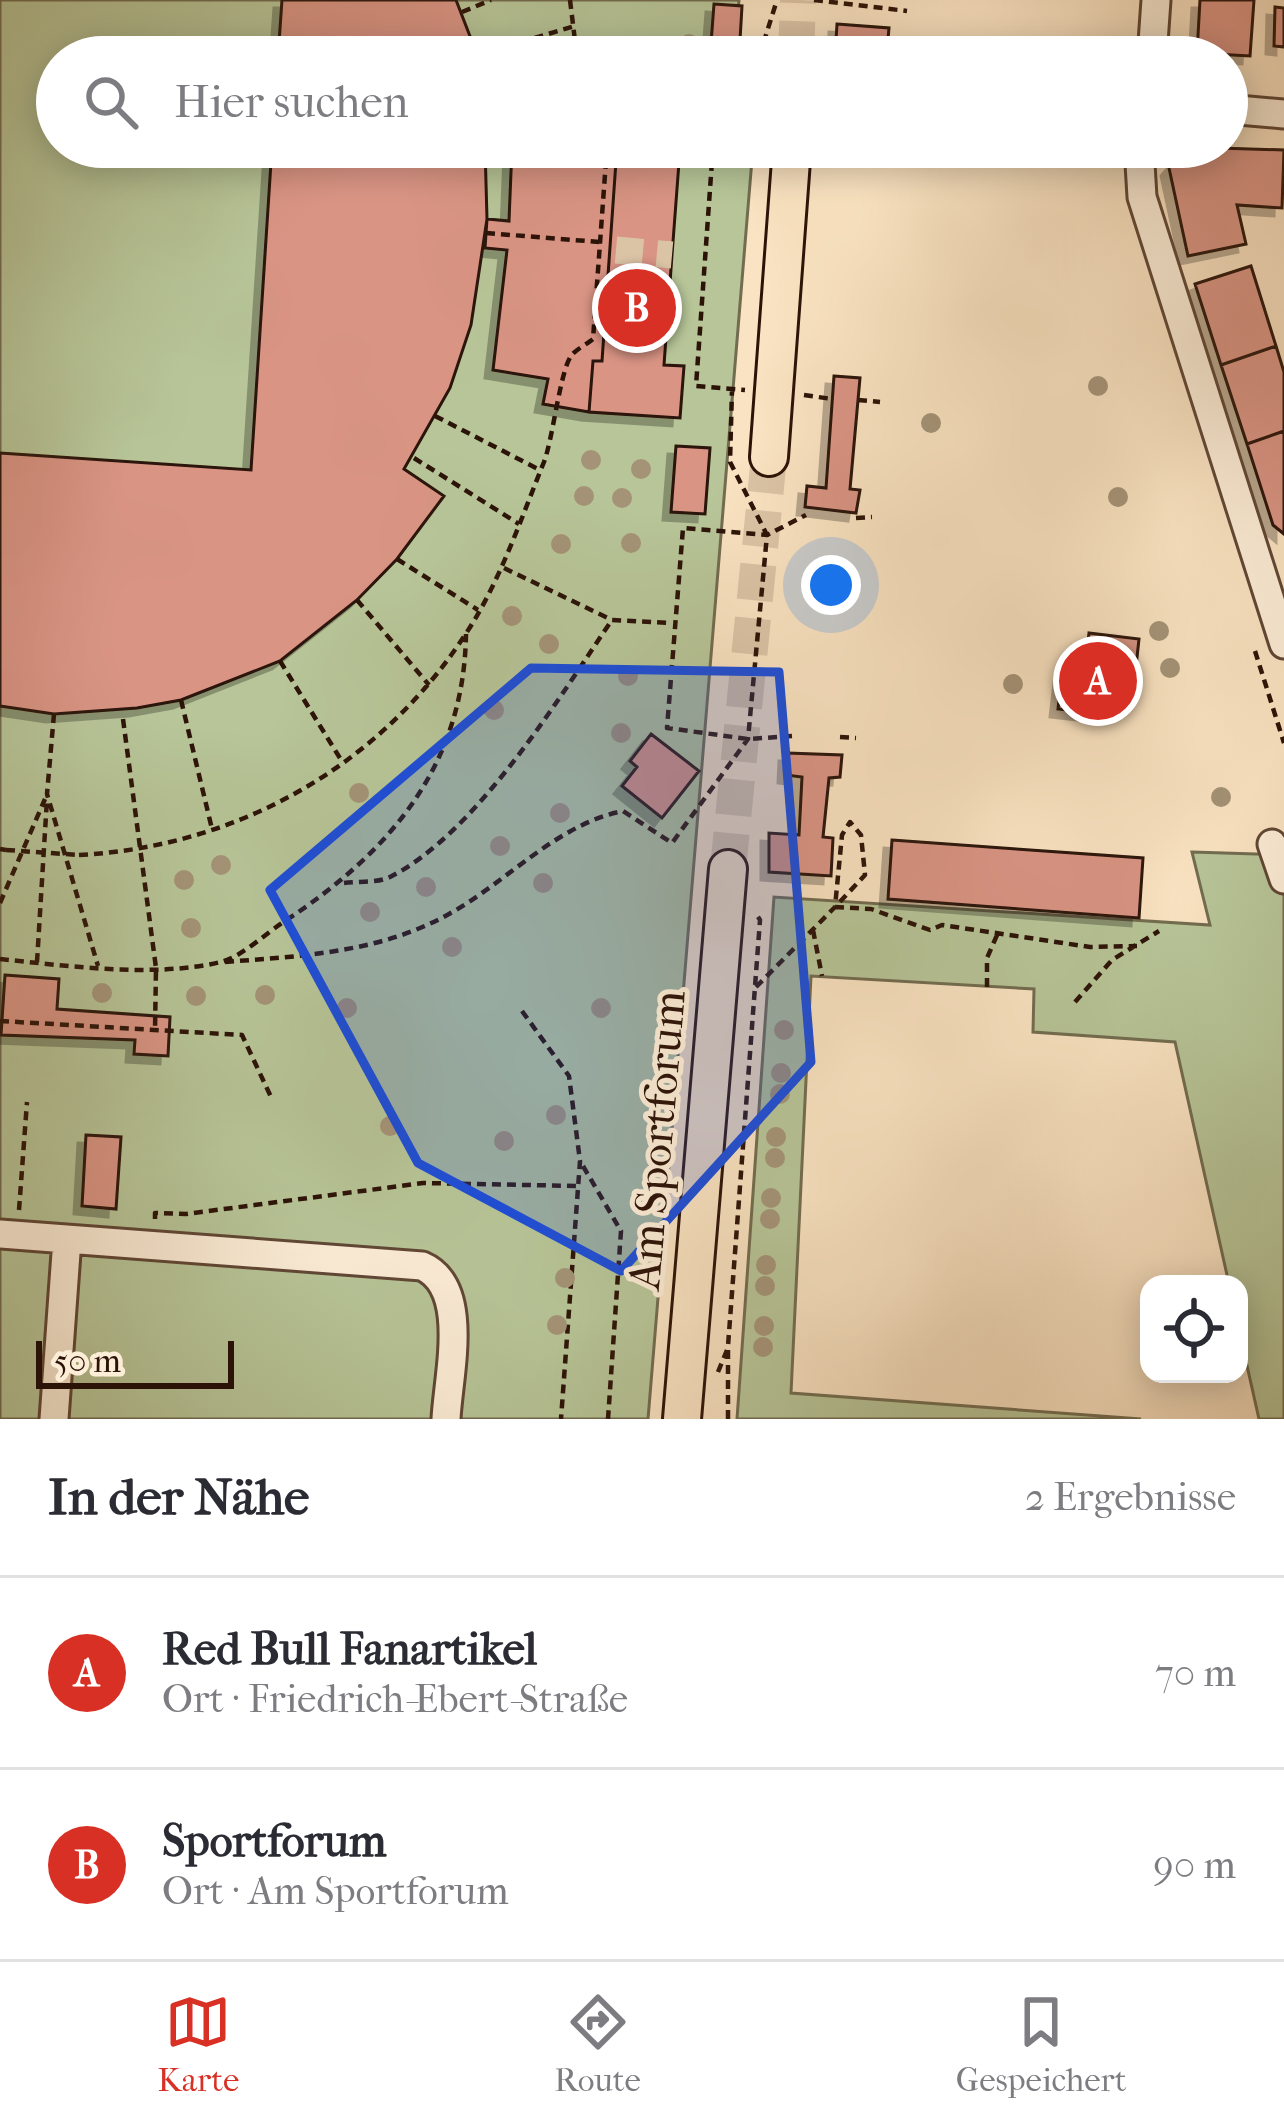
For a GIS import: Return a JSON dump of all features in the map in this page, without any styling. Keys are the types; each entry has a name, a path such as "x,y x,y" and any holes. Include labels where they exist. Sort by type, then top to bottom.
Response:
{"main road":[{"path":"770,457 791,168"},
{"name":"Am Sportforum","path":"682,1419 728,868"}],"street":[{"path":"1153,36 1156,0"},
{"path":"1248,111 1284,114"},
{"path":"1140,168 1142,196 1272,569 1284,644"},
{"path":"1272,844 1284,879"},
{"path":"9,1226 67,1239 398,1263 435,1272 452,1304 446,1419"},
{"path":"54,1419 67,1239"}],"path":[{"path":"462,12 491,0"},
{"path":"570,0 575,36"},
{"path":"766,36 777,0"},
{"path":"814,0 907,11"},
{"path":"540,36 574,26"},
{"path":"3,850 79,855 140,852 212,830 295,796 389,728 429,685 466,634 501,567 541,470 570,357 593,339 605,168"},
{"path":"0,959 156,968 352,952 448,915 593,817 623,811 673,843 748,739 767,535 730,462 728,388 696,386 712,168"},
{"path":"486,233 599,242"},
{"path":"858,400 880,402"},
{"path":"435,416 541,470"},
{"path":"414,458 519,524"},
{"path":"792,736 748,739 667,728 672,623 683,528 767,535 806,515"},
{"path":"856,518 872,517"},
{"path":"400,561 478,610"},
{"path":"501,567 613,620 672,623"},
{"path":"357,600 429,685"},
{"path":"344,883 388,878 458,824 515,762 613,620"},
{"path":"225,962 344,883 407,816 446,738 466,674 466,634"},
{"path":"280,661 343,763"},
{"path":"181,700 212,830"},
{"path":"37,963 54,714"},
{"path":"123,718 156,968 155,1031"},
{"path":"840,737 856,738"},
{"path":"0,903 47,794"},
{"path":"47,794 98,966"},
{"path":"728,1419 728,1346 756,987 835,907 865,875 861,835 850,822 842,835 835,907"},
{"path":"835,907 871,910 930,930 942,925 1090,947 1137,946"},
{"path":"813,929 822,976"},
{"path":"1075,1002 1112,960 1159,931"},
{"path":"987,986 987,958 997,935"},
{"path":"522,1011 569,1076 580,1161 561,1417"},
{"path":"0,1021 242,1035 271,1097"},
{"path":"9,1226 27,1102"},
{"path":"580,1161 621,1231 608,1419"},
{"path":"193,1249 154,1226 155,1213 186,1214 423,1183 580,1186"}],"highlighted area":[{"path":"531,668 779,672 811,1062 621,1271 418,1163 270,890"}],"green space":[{"path":"0,0 739,0 736,36 36,36 36,168 751,168 648,1419 0,1419"},
{"path":"1192,852 1284,855 1284,1419 1259,1419 1248,1370 1248,1275 1227,1275 1175,1042 1033,1032 1034,989 811,976 791,1393 1141,1419 737,1419 774,897 1210,925"}],"building":[{"path":"282,0 456,0 470,36 279,36"},
{"path":"1200,0 1254,0 1250,56 1248,36 1198,36"},
{"path":"714,4 742,6 740,36 712,36"},
{"path":"1275,7 1284,8 1284,47 1274,46"},
{"path":"837,24 889,28 888,36 836,36"},
{"path":"1248,149 1284,150 1282,208 1237,205 1246,244 1188,256 1169,168 1248,168"},
{"path":"271,168 486,168 487,219 471,325 450,388 404,469 444,496 397,559 357,600 280,661 181,700 54,714 0,706 0,453 251,470"},
{"path":"511,168 616,168 602,361 593,361 589,412 543,404 548,379 493,370 507,250 485,248 487,219 509,221"},
{"path":"616,168 679,168 664,365 684,366 680,418 589,412 593,361 602,361"},
{"path":"1251,266 1276,346 1221,365 1195,284"},
{"path":"1276,346 1284,372 1284,431 1247,444 1221,365"},
{"path":"834,376 860,378 850,489 860,490 856,513 805,507 807,486 826,488"},
{"path":"1284,431 1284,534 1273,525 1247,444"},
{"path":"676,446 710,448 705,514 671,512"},
{"path":"1089,633 1139,639 1133,694 1114,692 1112,715 1058,709 1063,667 1085,670"},
{"path":"651,734 699,771 662,818 622,786 637,767 630,761"},
{"path":"787,753 842,755 840,777 829,778 823,837 833,838 831,876 769,872 769,833 799,835 802,777 786,775"},
{"path":"892,840 1143,858 1139,918 888,899"},
{"path":"5,975 59,979 57,1009 170,1017 168,1056 134,1054 135,1040 1,1035"},
{"path":"86,1135 121,1137 116,1209 82,1206"}],"tunnel":[{"path":"797,36 798,0"},
{"path":"616,250 672,255"},
{"path":"728,869 769,457"}],"place":[{"name":"Sportforum","path":"637,308"},
{"name":"Red Bull Fanartikel","path":"1098,681"}]}
